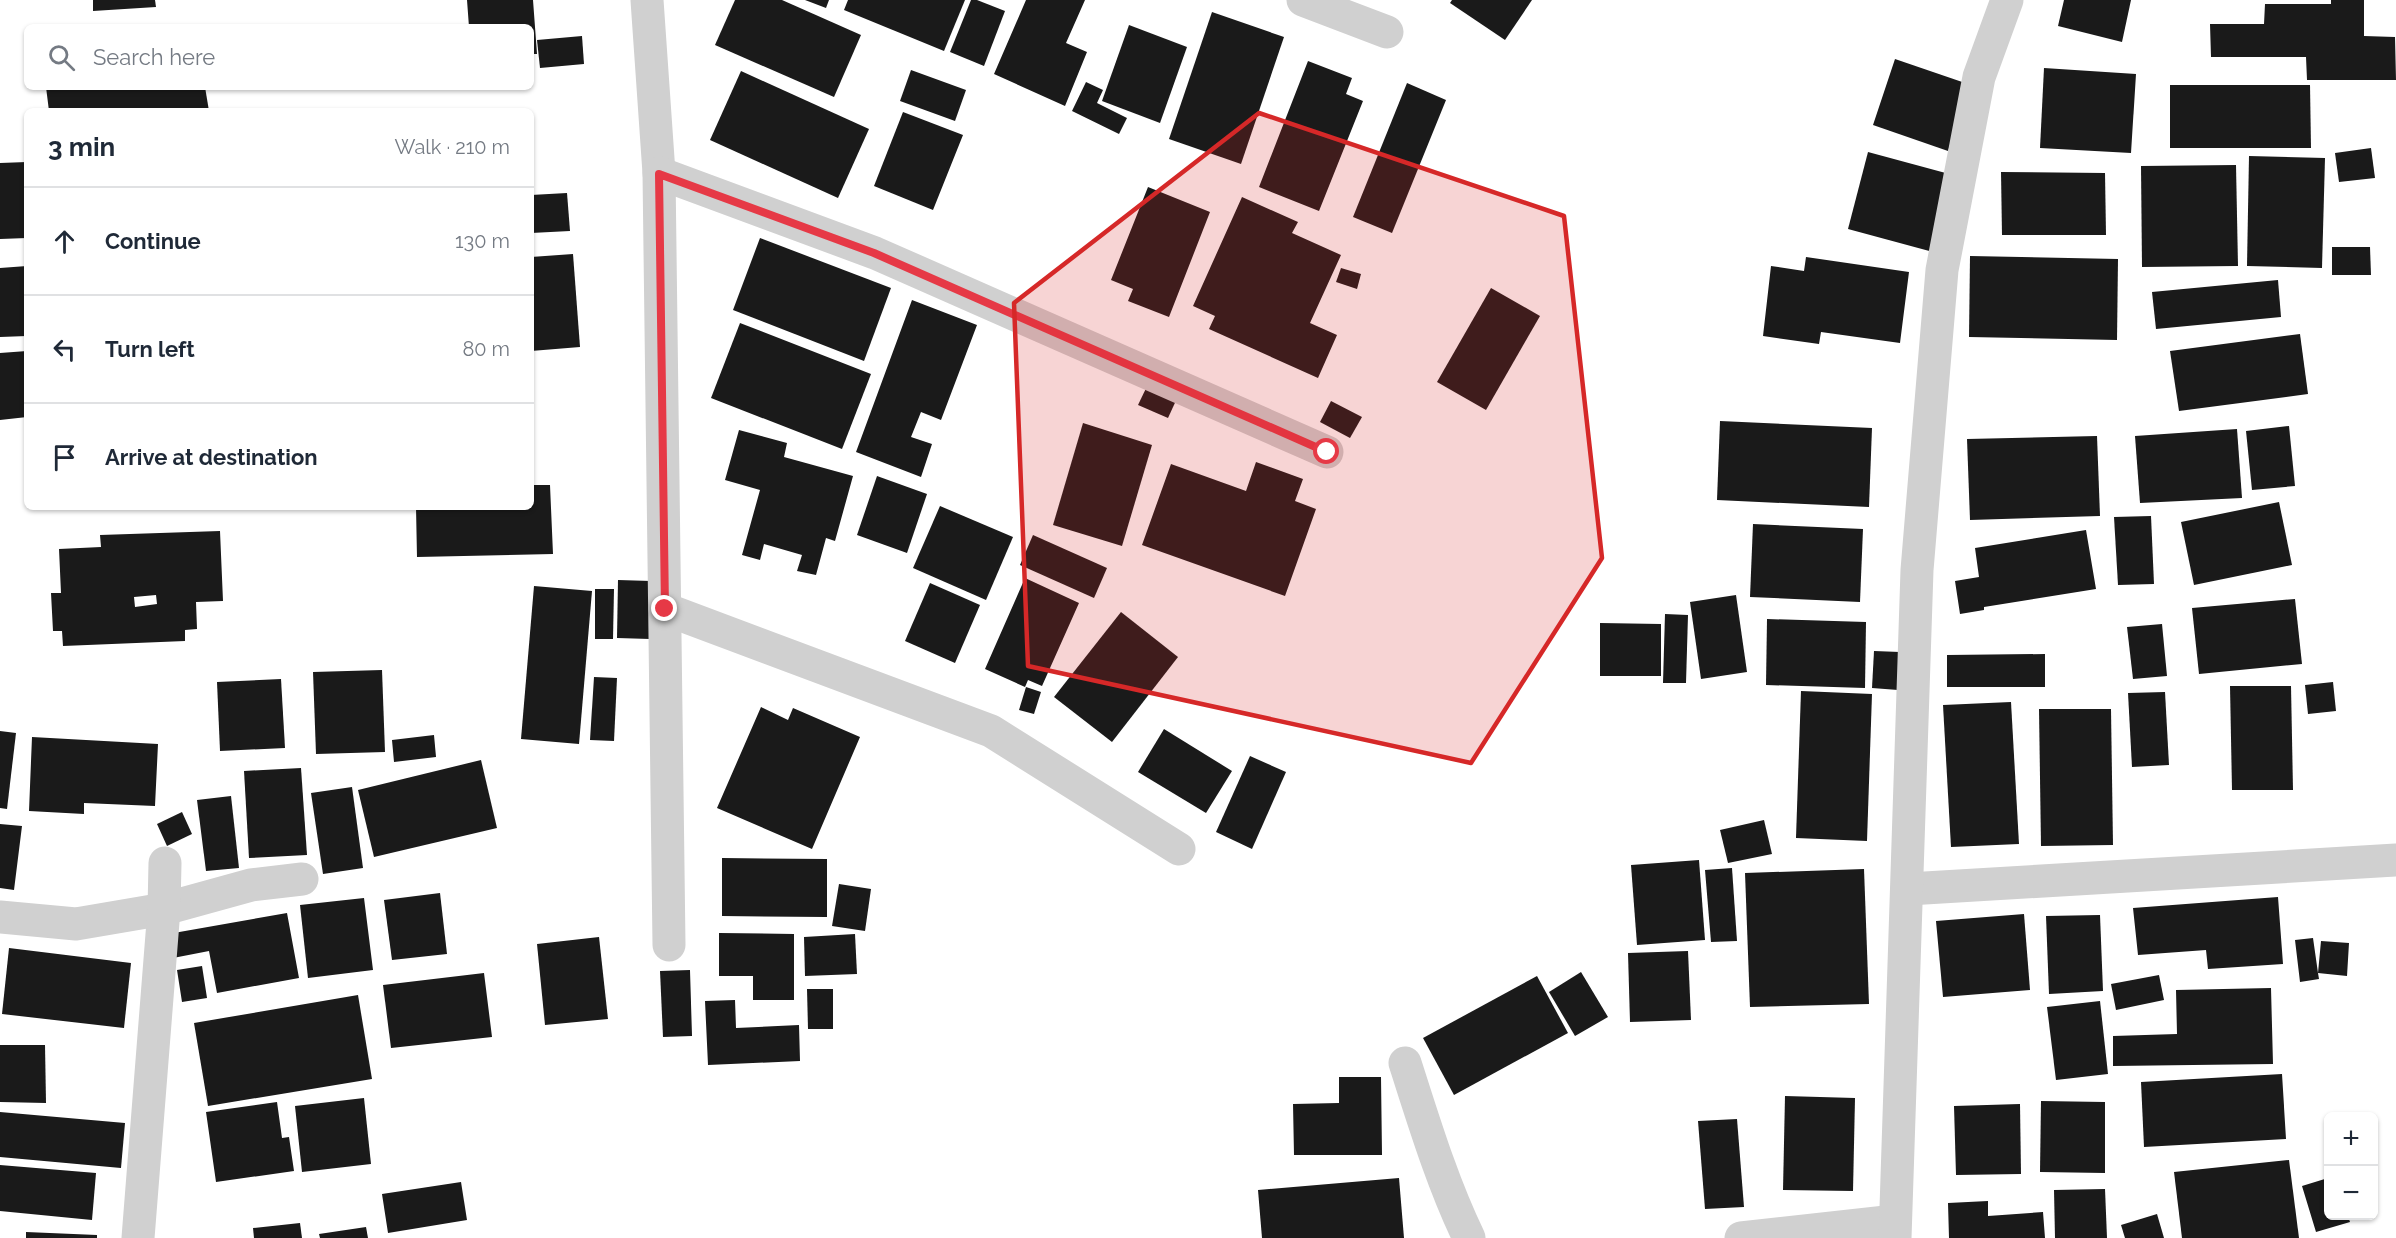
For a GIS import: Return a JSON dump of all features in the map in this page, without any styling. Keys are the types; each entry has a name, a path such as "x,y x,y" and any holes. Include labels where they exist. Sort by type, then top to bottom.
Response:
{"street":[{"path":"647,0 659,174 669,945"},
{"path":"1303,0 1387,32"},
{"path":"1740,1238 1895,1229 1917,570 1942,270 1978,77 2007,0"},
{"path":"659,174 874,253 1327,452"},
{"path":"665,609 991,731 1179,849"},
{"path":"1908,889 2396,860"},
{"path":"138,1238 164,909 165,862"},
{"path":"0,917 76,924 164,909 251,885 302,879"},
{"path":"1405,1064 1429,1139 1469,1238"}],"highlighted area":[{"path":"1259,113 1564,216 1602,558 1471,763 1028,666 1014,303"}],"building":[{"path":"93,0 155,0 156,7 93,11"},
{"path":"467,0 533,0 537,54 534,54 534,24 469,24"},
{"path":"735,0 782,0 861,35 834,97 715,45"},
{"path":"805,0 829,0 826,8"},
{"path":"848,0 965,0 944,51 844,10"},
{"path":"971,0 977,0 1005,11 984,66 950,52"},
{"path":"1026,0 1085,0 1066,43 1087,52 1065,106 994,74"},
{"path":"1452,0 1532,0 1505,40 1450,3"},
{"path":"2064,0 2131,0 2122,42 2058,26"},
{"path":"2331,0 2364,0 2364,36 2395,37 2396,80 2307,80 2306,57 2211,57 2210,24 2264,24 2265,4 2331,4"},
{"path":"1212,12 1284,37 1241,164 1169,139"},
{"path":"1129,25 1187,47 1160,123 1102,101"},
{"path":"582,36 584,64 540,68 537,40"},
{"path":"1895,59 1971,85 1948,151 1873,125"},
{"path":"1308,61 1352,78 1346,94 1363,101 1319,211 1259,187"},
{"path":"2044,68 2136,74 2131,153 2040,148"},
{"path":"911,70 966,90 955,121 900,101"},
{"path":"741,71 869,129 838,198 710,140"},
{"path":"1086,82 1103,90 1097,103 1127,118 1119,134 1072,111"},
{"path":"1407,83 1446,100 1392,233 1353,217"},
{"path":"2170,85 2310,85 2311,148 2170,148"},
{"path":"46,90 206,90 208,108 49,108"},
{"path":"903,112 963,135 933,210 874,186"},
{"path":"2371,148 2375,178 2339,182 2335,153"},
{"path":"1868,152 1953,175 1933,252 1848,229"},
{"path":"2249,156 2325,158 2322,268 2247,266"},
{"path":"24,162 24,238 0,239 0,163"},
{"path":"2236,165 2238,266 2142,267 2141,166"},
{"path":"2001,172 2105,173 2106,235 2002,235"},
{"path":"1148,187 1210,212 1169,317 1128,301 1133,289 1111,280"},
{"path":"567,193 570,231 534,233 534,195"},
{"path":"1242,197 1298,222 1292,233 1341,255 1310,323 1337,335 1318,378 1209,329 1215,316 1193,306"},
{"path":"760,238 891,288 864,361 733,310"},
{"path":"2332,247 2370,247 2371,275 2332,275"},
{"path":"573,254 580,347 534,351 534,257"},
{"path":"1970,256 2118,259 2117,340 1969,337"},
{"path":"1806,257 1909,272 1900,343 1821,332 1819,344 1763,336 1771,266 1804,271"},
{"path":"24,266 24,336 0,337 0,268"},
{"path":"1341,268 1361,274 1357,289 1336,282"},
{"path":"2278,280 2281,317 2156,329 2152,292"},
{"path":"1491,288 1540,316 1486,410 1437,382"},
{"path":"912,300 977,325 941,420 921,412 911,437 932,444 921,477 856,452"},
{"path":"740,323 871,374 842,449 711,398"},
{"path":"2300,334 2308,394 2179,411 2170,351"},
{"path":"24,351 24,417 0,420 0,353"},
{"path":"1150,380 1179,394 1168,418 1138,405"},
{"path":"1331,401 1362,417 1350,438 1320,422"},
{"path":"1720,421 1872,428 1869,507 1717,500"},
{"path":"1083,423 1152,445 1122,546 1053,525"},
{"path":"2289,426 2295,486 2252,490 2246,431"},
{"path":"2237,429 2242,498 2140,503 2135,436"},
{"path":"739,430 787,443 784,457 853,476 835,541 826,538 816,575 797,571 802,555 764,544 760,560 742,555 760,490 725,480"},
{"path":"2097,436 2100,516 1970,520 1967,439"},
{"path":"1256,462 1303,479 1295,501 1316,509 1285,596 1142,545 1171,464 1246,491"},
{"path":"877,476 927,494 907,553 857,535"},
{"path":"534,485 550,485 553,554 417,557 416,510 534,510"},
{"path":"2279,502 2292,565 2194,585 2181,522"},
{"path":"940,506 1013,537 986,600 913,568"},
{"path":"2151,516 2154,584 2118,585 2114,517"},
{"path":"1753,524 1863,529 1860,602 1750,597"},
{"path":"2086,530 2096,589 1984,607 1984,610 1960,614 1955,581 1979,577 1975,548"},
{"path":"220,531 223,601 196,602 197,629 185,630 185,641 63,646 62,631 53,631 51,593 61,593 59,549 101,547 100,535","holes":["156,595 157,604 135,607 134,597"]},
{"path":"1033,535 1107,568 1094,598 1020,565"},
{"path":"1025,578 1079,603 1042,686 1028,680 1025,687 985,669"},
{"path":"618,580 651,581 650,639 617,638"},
{"path":"930,583 980,605 955,663 905,641"},
{"path":"534,586 592,591 579,744 521,739"},
{"path":"595,589 614,589 613,639 595,639"},
{"path":"1736,595 1747,672 1701,679 1690,602"},
{"path":"2295,599 2302,664 2199,674 2192,608"},
{"path":"1121,612 1178,657 1112,742 1054,697"},
{"path":"1665,614 1688,615 1686,683 1663,683"},
{"path":"1767,619 1866,622 1865,688 1766,685"},
{"path":"1600,623 1661,624 1661,676 1600,676"},
{"path":"2162,624 2167,676 2133,679 2127,627"},
{"path":"1874,651 1900,652 1898,690 1872,688"},
{"path":"2045,654 2045,687 1947,687 1947,655"},
{"path":"382,670 385,752 316,754 313,672"},
{"path":"594,677 617,678 614,741 590,740"},
{"path":"281,679 285,748 220,751 217,682"},
{"path":"2333,682 2336,711 2308,714 2305,685"},
{"path":"2230,686 2291,686 2293,790 2232,790"},
{"path":"1026,687 1041,692 1034,714 1019,710"},
{"path":"1801,691 1872,694 1867,841 1796,838"},
{"path":"2165,692 2169,765 2132,767 2128,693"},
{"path":"2011,702 2019,844 1951,847 1943,705"},
{"path":"761,707 788,720 793,708 860,737 812,849 717,808"},
{"path":"2039,709 2111,709 2113,845 2041,846"},
{"path":"1164,729 1232,771 1206,813 1138,772"},
{"path":"0,731 16,733 7,809 0,808"},
{"path":"434,735 436,757 394,762 392,740"},
{"path":"32,737 158,744 155,806 84,803 84,814 29,811"},
{"path":"1250,756 1286,772 1252,849 1216,832"},
{"path":"481,760 497,828 374,857 358,790"},
{"path":"301,768 307,855 249,858 244,771"},
{"path":"352,787 363,868 323,874 311,793"},
{"path":"231,796 239,868 206,871 197,800"},
{"path":"182,812 192,834 167,846 157,824"},
{"path":"1764,820 1772,854 1728,863 1720,830"},
{"path":"0,824 22,826 14,890 0,888"},
{"path":"722,858 827,859 827,917 722,916"},
{"path":"1699,860 1705,940 1637,945 1631,865"},
{"path":"1732,868 1737,941 1711,942 1705,870"},
{"path":"1864,869 1869,1004 1750,1007 1745,873"},
{"path":"839,884 871,889 865,931 832,926"},
{"path":"440,893 447,954 392,960 384,900"},
{"path":"2278,897 2283,964 2208,969 2206,950 2138,955 2133,908"},
{"path":"364,898 373,970 308,978 300,905"},
{"path":"287,913 299,978 217,993 209,951 173,958 168,934"},
{"path":"2024,914 2030,990 1943,997 1936,921"},
{"path":"2100,915 2103,991 2049,994 2046,916"},
{"path":"719,933 794,934 794,1000 753,1000 753,976 719,976"},
{"path":"855,934 857,974 805,976 804,937"},
{"path":"599,937 608,1019 545,1025 537,944"},
{"path":"2313,938 2319,979 2300,982 2295,940"},
{"path":"2321,941 2349,943 2347,976 2318,973"},
{"path":"9,948 131,963 124,1028 2,1014"},
{"path":"1688,951 1691,1020 1630,1022 1628,953"},
{"path":"202,966 207,998 182,1002 177,970"},
{"path":"690,970 692,1036 663,1037 660,971"},
{"path":"1581,972 1608,1017 1575,1036 1549,992"},
{"path":"484,973 492,1037 391,1048 383,985"},
{"path":"2159,975 2164,1000 2116,1010 2111,984"},
{"path":"1537,976 1568,1033 1454,1095 1423,1038"},
{"path":"2271,988 2273,1064 2113,1066 2113,1036 2177,1034 2176,990"},
{"path":"807,989 833,989 833,1029 808,1029"},
{"path":"358,995 372,1079 208,1106 194,1023"},
{"path":"735,1000 736,1028 799,1025 800,1061 708,1065 705,1001"},
{"path":"2100,1001 2108,1074 2056,1080 2047,1007"},
{"path":"0,1045 45,1045 46,1103 0,1102"},
{"path":"2282,1074 2286,1139 2144,1147 2141,1082"},
{"path":"1339,1077 1381,1077 1382,1155 1294,1155 1293,1104 1339,1103"},
{"path":"1785,1096 1855,1098 1853,1191 1783,1190"},
{"path":"364,1098 371,1164 302,1172 295,1106"},
{"path":"2041,1101 2105,1102 2105,1173 2040,1172"},
{"path":"277,1102 282,1138 289,1137 294,1171 216,1182 206,1112"},
{"path":"2020,1104 2021,1174 1956,1175 1954,1106"},
{"path":"0,1112 125,1123 121,1168 0,1157"},
{"path":"1737,1119 1744,1207 1705,1209 1698,1121"},
{"path":"2289,1160 2299,1238 2182,1238 2174,1172"},
{"path":"0,1165 96,1173 92,1220 0,1211"},
{"path":"1399,1178 1404,1238 1262,1238 1258,1190"},
{"path":"2324,1179 2324,1220 2349,1220 2350,1222 2316,1232 2302,1186"},
{"path":"461,1182 467,1220 388,1233 382,1194"},
{"path":"2105,1189 2107,1238 2055,1238 2054,1190"},
{"path":"1988,1201 1988,1216 2043,1212 2045,1238 1949,1238 1948,1203"},
{"path":"2157,1214 2164,1238 2125,1238 2121,1225"},
{"path":"300,1223 302,1238 254,1238 253,1228"},
{"path":"366,1227 368,1238 320,1238 319,1234"},
{"path":"26,1232 97,1235 97,1238 26,1238"}],"route":[{"path":"665,609 659,174 874,253 1327,452"}]}
